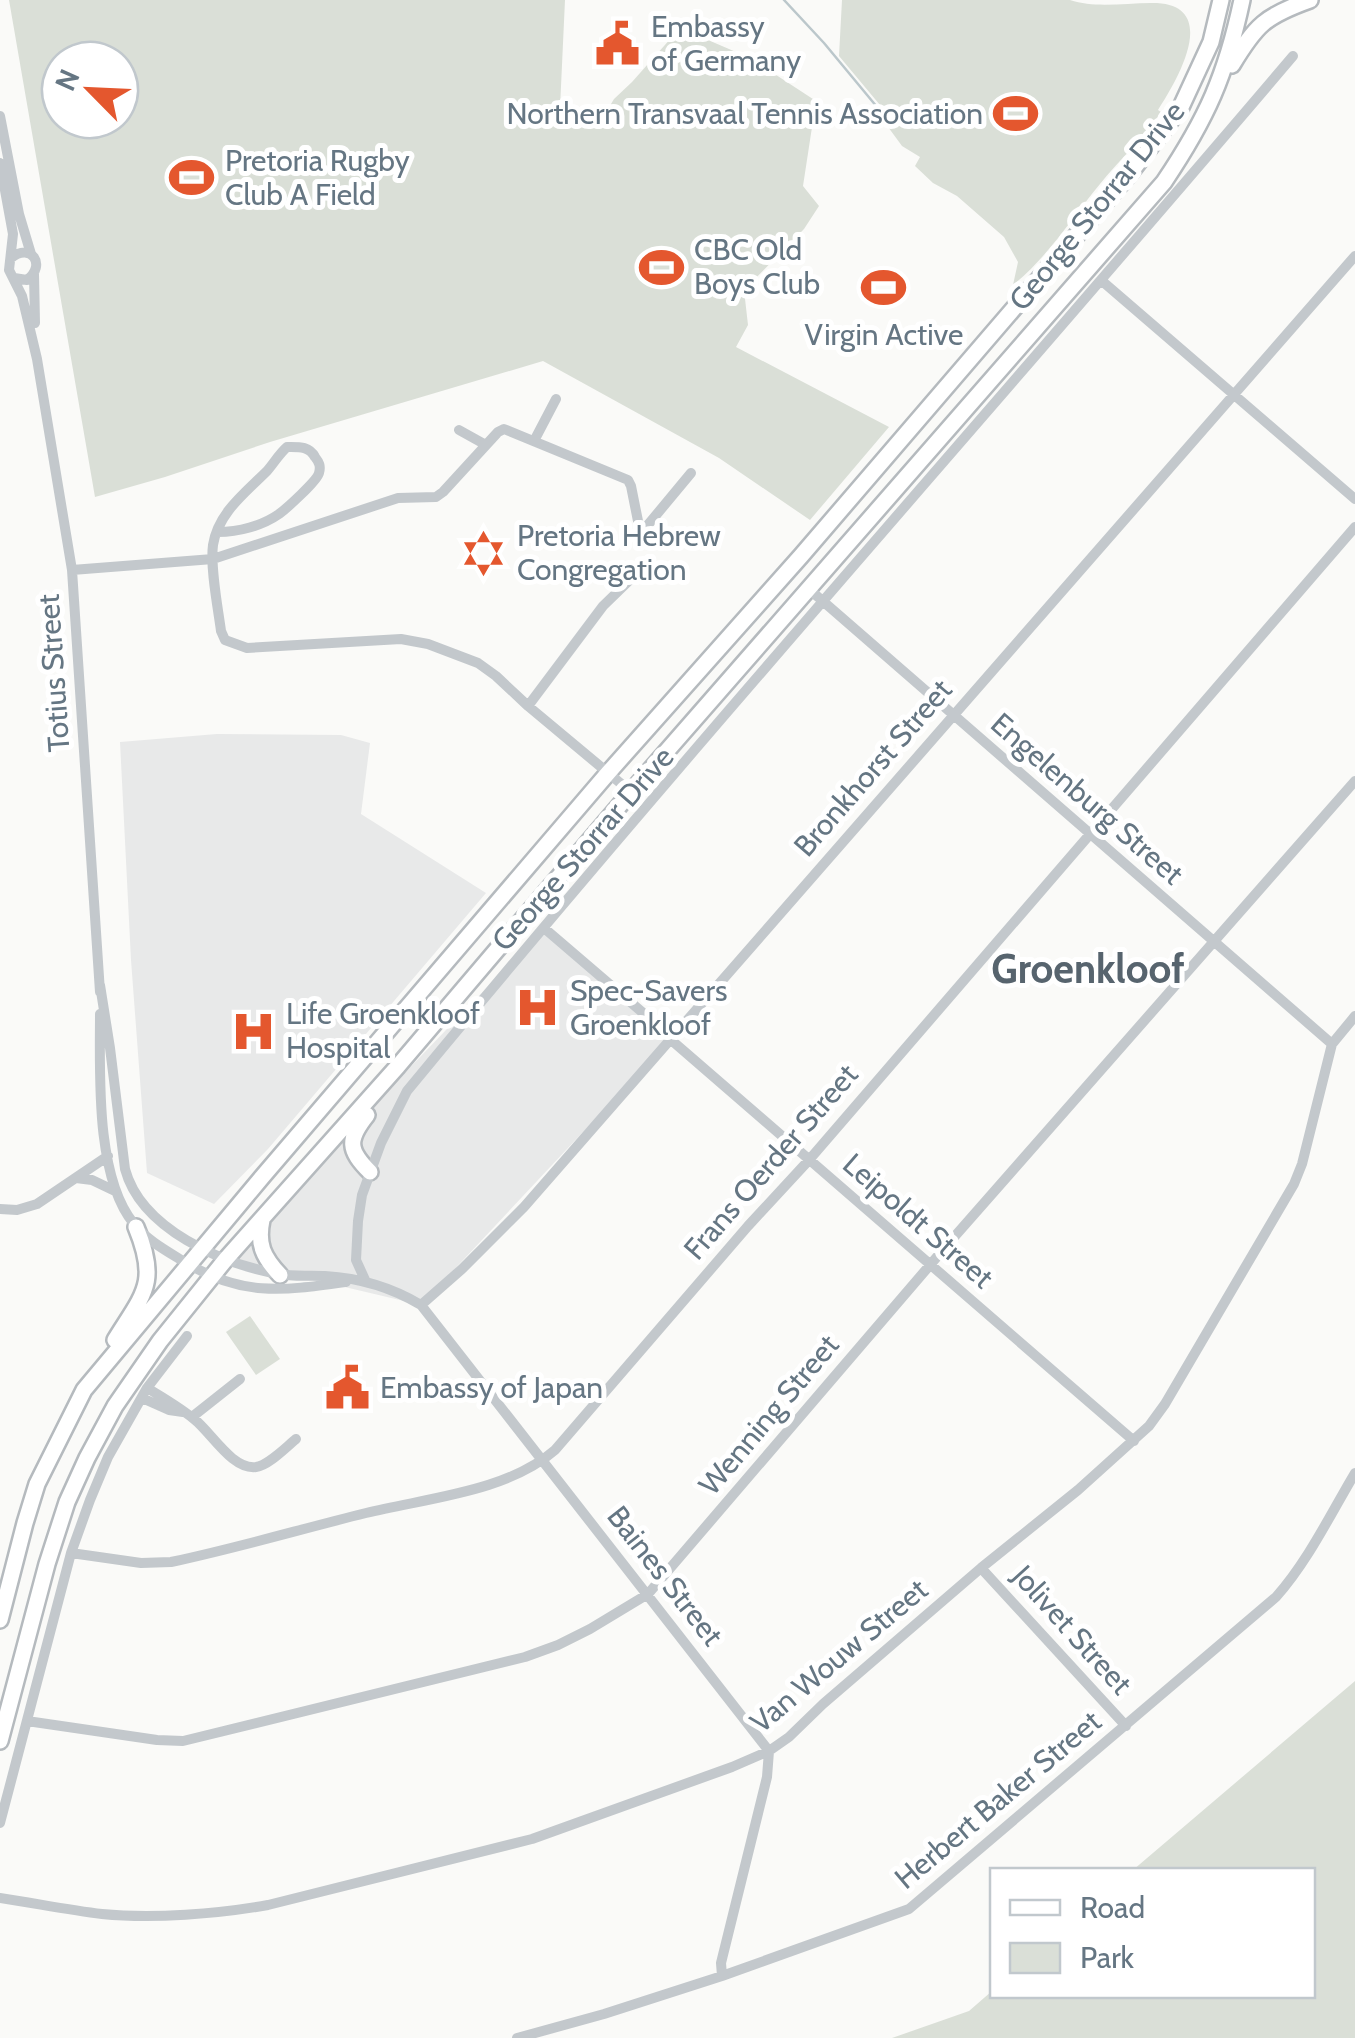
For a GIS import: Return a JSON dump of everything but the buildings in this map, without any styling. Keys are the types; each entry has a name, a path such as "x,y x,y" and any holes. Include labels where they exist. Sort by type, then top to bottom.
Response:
{"main road":[{"name":"George Storrar Drive","path":"0,1620 37,1484 84,1390 608,773 801,556 1131,172 1182,107 1210,42 1221,0"},
{"name":"George Storrar Drive","path":"0,1741 56,1531 81,1471 129,1382 211,1277 632,792 816,596 913,472 1164,182 1191,142 1218,89 1242,0"},
{"path":"1218,89 1257,28 1274,15 1310,0"},
{"path":"902,437 922,443 940,440"},
{"path":"902,437 913,454 913,472"},
{"path":"801,556 799,573 816,596"},
{"path":"710,658 732,647 781,589 816,596"},
{"path":"370,1172 354,1154 353,1138 358,1126 391,1086 398,1066"},
{"path":"262,1220 259,1235 263,1253 280,1274"},
{"path":"84,1390 144,1291 148,1261 136,1227"}],"street":[{"name":"George Storrar Drive","path":"362,1281 356,1250 360,1209 370,1172 407,1091 816,596 1102,280 1293,56"},
{"path":"0,116 19,214 37,266 34,274 22,280 14,278"},
{"name":"Totius Street","path":"0,164 12,224 8,266 25,306 37,359 72,570 100,985 100,1077 107,1157 116,1192 136,1227 159,1246 211,1277"},
{"path":"11,258 18,252 31,254"},
{"name":"Bronkhorst Street","path":"421,1305 524,1208 1355,256"},
{"name":"Totius Street","path":"34,274 37,359"},
{"path":"1102,280 1355,499"},
{"path":"534,441 556,399"},
{"path":"459,430 486,446"},
{"path":"72,570 213,559 406,497 436,497 504,430 628,480 642,529 691,472"},
{"path":"218,532 234,532 281,513 315,480 319,464 313,452 287,447 227,511 218,532 213,545 225,640 246,648 417,641 478,663 632,792"},
{"name":"Frans Oerder Street","path":"71,1553 141,1563 171,1562 446,1496 512,1476 543,1460 1355,528"},
{"path":"528,706 603,606 638,572"},
{"name":"Engelenburg Street","path":"816,596 1332,1044"},
{"name":"Wenning Street","path":"26,1721 157,1740 184,1740 525,1657 590,1630 648,1594 1355,781"},
{"path":"544,928 656,1024"},
{"name":"Totius Street","path":"100,985 129,1183 144,1206 164,1224 226,1260"},
{"name":"Van Wouw Street","path":"0,1898 128,1915 235,1911 268,1905 532,1839 768,1751 1150,1426 1294,1184 1332,1044 1355,1016"},
{"name":"Leipoldt Street","path":"670,1039 1134,1441"},
{"path":"0,1209 31,1207 107,1157 121,1143"},
{"path":"107,1157 126,1169"},
{"path":"76,1178 98,1182 116,1192"},
{"name":"Baines Street","path":"226,1260 280,1274 362,1281 395,1290 421,1305 768,1751"},
{"name":"Baines Street","path":"211,1277 277,1290 362,1281"},
{"path":"0,1823 71,1553 101,1472 144,1393 187,1336"},
{"path":"188,1415 240,1379"},
{"path":"144,1393 174,1403 226,1454 253,1467 296,1439"},
{"name":"Herbert Baker Street","path":"517,2038 722,1976 909,1909 1276,1598 1304,1560 1355,1473"},
{"name":"Jolivet Street","path":"982,1568 1126,1726"},
{"path":"722,1976 721,1963 767,1777 768,1751"}],"shaded area":[{"name":"Life Groenkloof Hospital","path":"217,734 341,735 370,743 361,814 486,893 268,1149 214,1204 147,1173 120,742"},
{"path":"544,928 670,1039 421,1305 226,1259"}],"green space":[{"path":"9,0 565,0 560,108 608,109 680,28 750,58 816,101 803,186 819,206 804,229 744,290 748,325 736,347 889,427 810,520 719,458 543,361 95,497"},
{"name":"Northern Transvaal Tennis Association","path":"842,0 1157,3 1176,8 1187,17 1190,31 1182,65 1158,110 1161,112 1048,250 1013,285 1018,262 1004,237 915,166 920,157 902,146 880,116 885,111 839,56"},
{"path":"250,1316 280,1359 256,1375 226,1332"},
{"path":"1355,1681 1355,2038 892,2038 969,2011 990,1993 990,1998 1315,1998 1315,1868 1135,1868"}],"waterway":[{"path":"784,0 882,113"}],"place":[{"name":"Embassy of Germany","path":"618,44"},
{"name":"Northern Transvaal Tennis Association","path":"1016,114"},
{"name":"Pretoria Rugby Club A Field","path":"192,178"},
{"name":"CBC Old Boys Club","path":"661,267"},
{"name":"Virgin Active","path":"884,288"},
{"name":"Pretoria Hebrew Congregation","path":"484,553"},
{"name":"Spec-Savers Groenkloof","path":"537,1008"},
{"name":"Life Groenkloof Hospital","path":"253,1031"},
{"name":"Embassy of Japan","path":"347,1388"}],"district":[{"name":"Groenkloof","path":"1088,969"}]}
